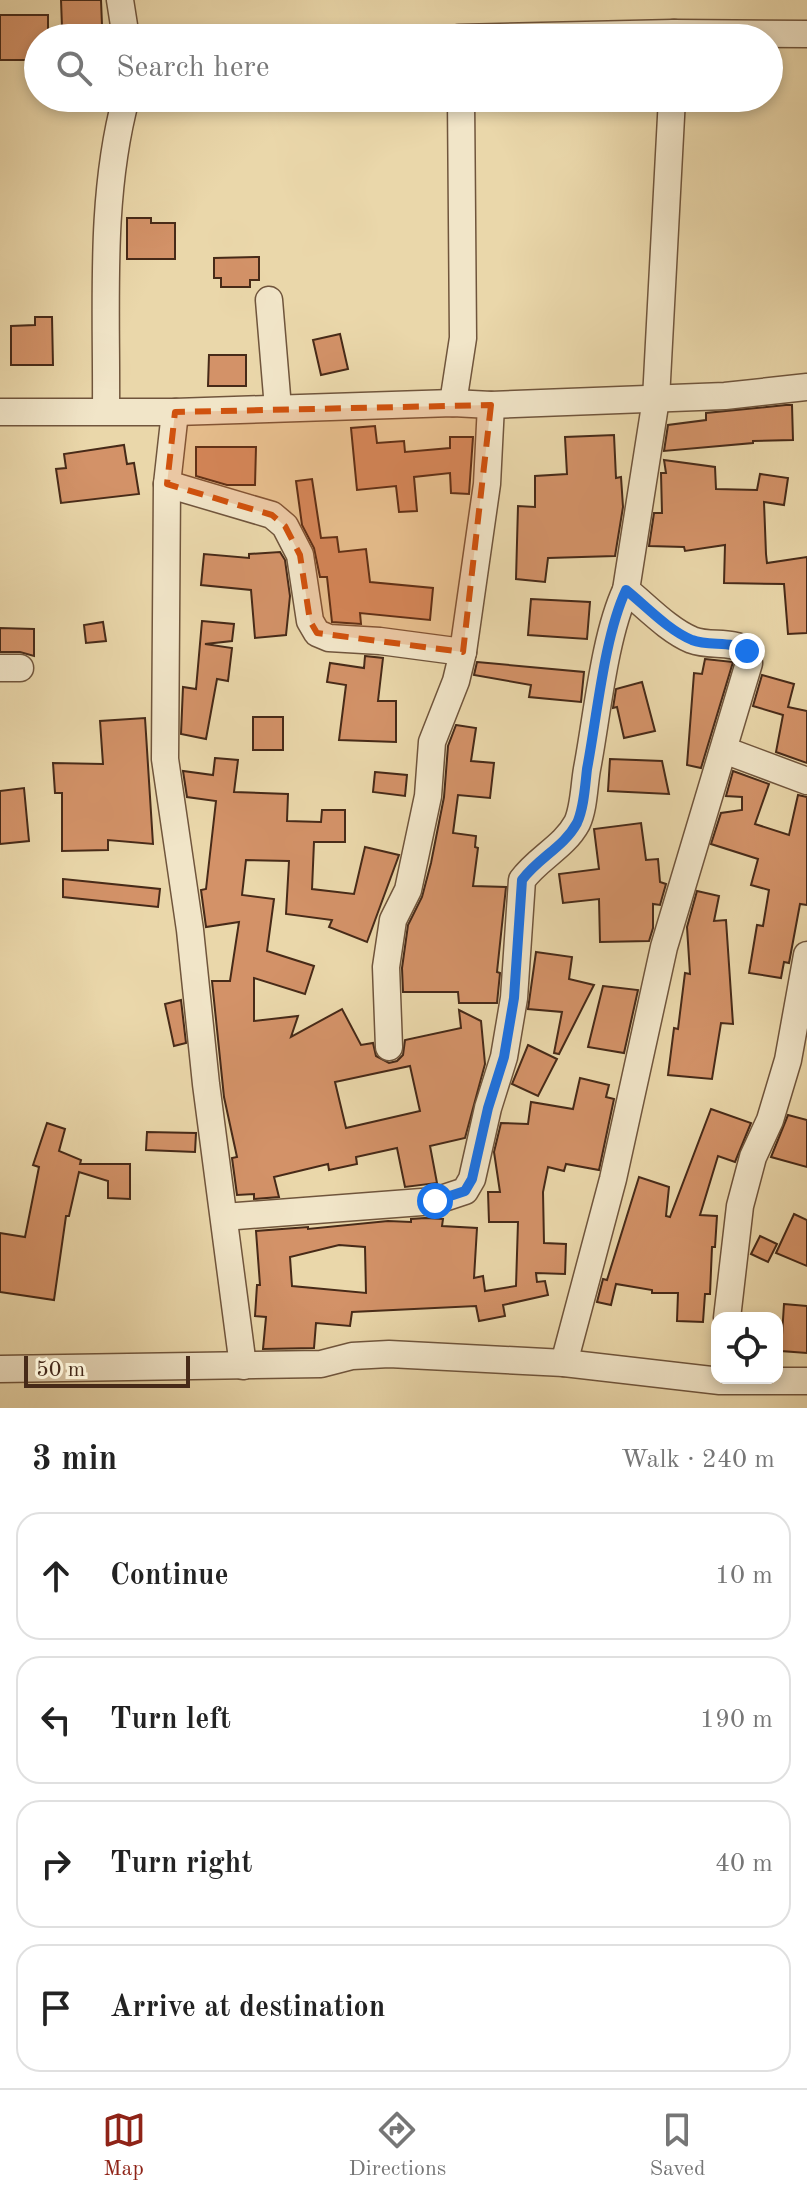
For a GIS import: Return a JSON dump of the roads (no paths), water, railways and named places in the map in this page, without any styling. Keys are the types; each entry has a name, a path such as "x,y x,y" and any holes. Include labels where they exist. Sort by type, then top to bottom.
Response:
{"street":[{"path":"120,0 124,24"},
{"path":"783,34 807,34"},
{"path":"106,410 108,205 122,112"},
{"path":"453,403 463,338 461,112"},
{"path":"224,1217 435,1201 465,1191 475,1169 488,1108 504,1057 514,998 522,880 533,866 554,851 578,820 609,648 626,590 656,399 671,112"},
{"path":"269,300 278,408"},
{"path":"0,412 175,412 453,403 491,405 725,396 807,387"},
{"path":"389,1047 386,967 393,920 408,890 428,796 432,742 456,681 463,652 487,484 491,405"},
{"path":"175,412 167,484 165,759 177,831 243,1366"},
{"path":"167,484 272,515 285,526 300,555 310,621 317,633 329,638 463,652"},
{"path":"564,1363 613,1179 664,947 749,663 747,651 740,646 690,639 626,590"},
{"path":"724,750 807,781"},
{"path":"728,1312 740,1206 753,1157 770,1120 788,1060 807,955"},
{"path":"0,1369 321,1364 352,1356 389,1354 564,1363 711,1379"},
{"path":"783,1381 807,1381"}]}
